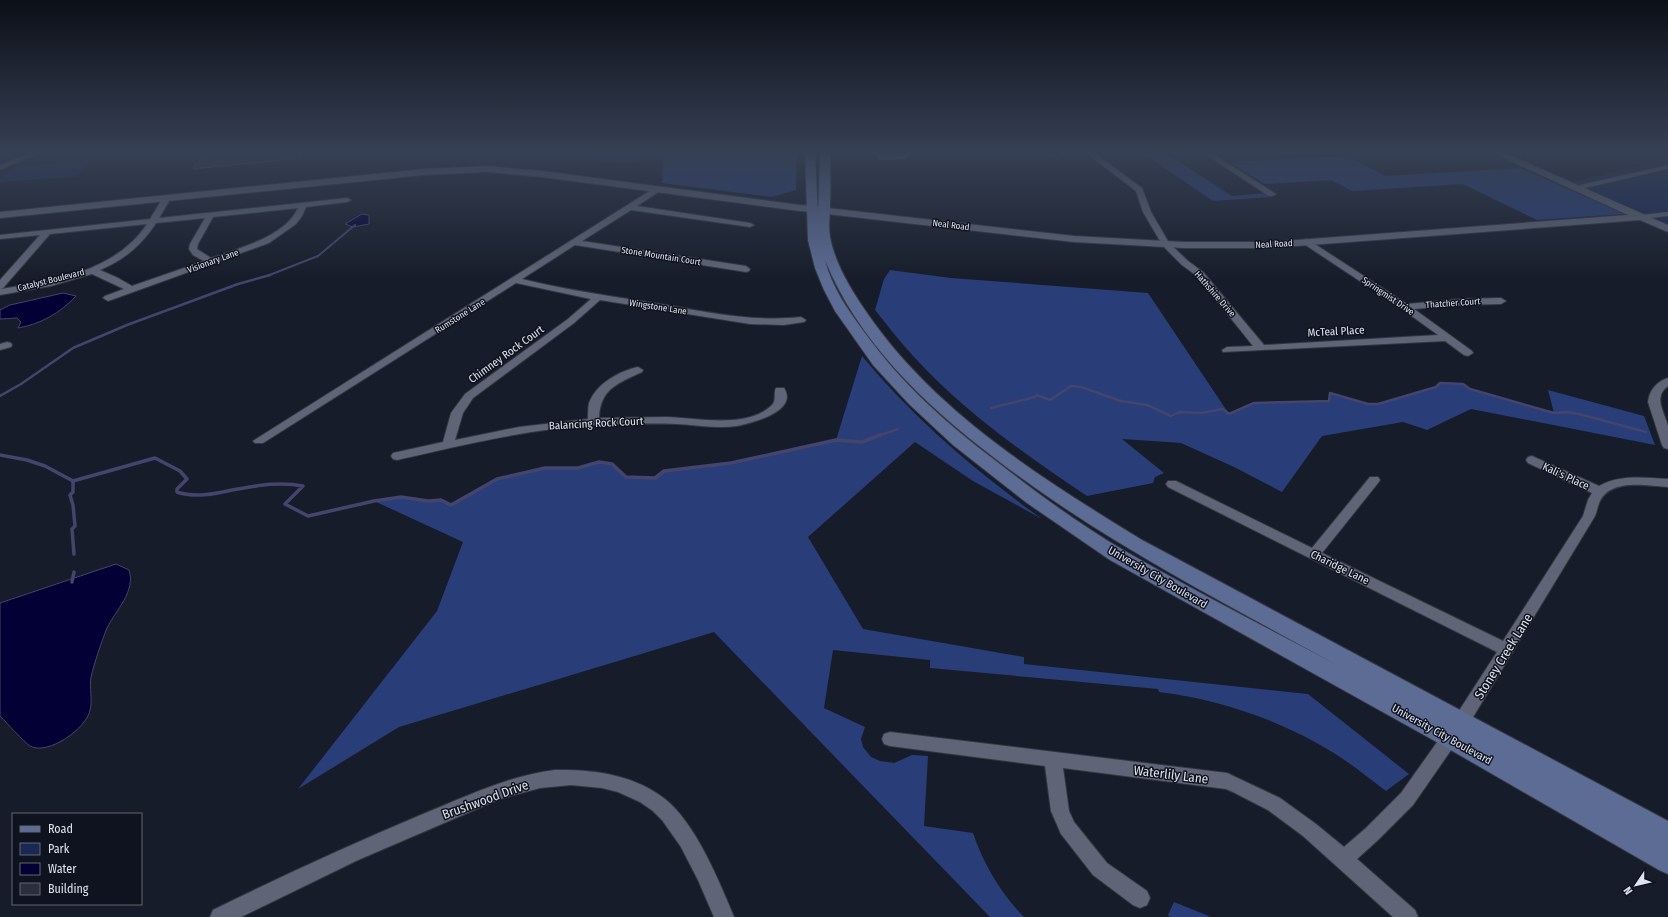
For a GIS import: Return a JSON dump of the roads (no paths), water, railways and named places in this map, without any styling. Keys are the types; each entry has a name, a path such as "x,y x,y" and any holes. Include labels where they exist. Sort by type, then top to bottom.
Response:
{"main road":[{"name":"University City Boulevard","path":"816,195 818,210"},
{"name":"University City Boulevard","path":"820,195 818,210 812,230 818,260 842,311 886,371 934,420 1046,508 1117,555 1455,730 1668,835"},
{"name":"University City Boulevard","path":"1455,730 1668,861"}],"street":[{"name":"Neal Road","path":"0,215 199,195"},
{"name":"Rumstone Lane","path":"259,441 650,195"},
{"name":"Neal Road","path":"703,195 818,210 1074,239 1232,246 1307,242 1641,217"},
{"name":"Hathshire Drive","path":"1140,195 1147,212 1166,244 1180,259 1200,274 1260,347"},
{"path":"1591,195 1668,229"},
{"name":"Catalyst Boulevard","path":"0,292 41,285 91,270 115,259 132,248 167,198"},
{"path":"0,238 48,231 347,200"},
{"name":"Visionary Lane","path":"108,298 266,241 293,222 298,216 303,204"},
{"path":"631,208 750,225"},
{"path":"211,214 194,244 193,249 196,253 211,262"},
{"path":"1641,217 1668,214"},
{"path":"0,286 48,231"},
{"name":"Springmist Drive","path":"1307,242 1405,307 1468,354"},
{"name":"Stone Mountain Court","path":"576,243 746,269"},
{"path":"91,270 115,280 132,290"},
{"name":"Wingstone Lane","path":"516,280 555,290 760,322 778,323 801,320"},
{"name":"Chimney Rock Court","path":"448,445 454,417 460,404 571,321 598,297"},
{"name":"Thatcher Court","path":"1405,307 1461,302 1501,301"},
{"name":"McTeal Place","path":"1227,350 1446,338"},
{"path":"593,422 595,403 599,396 612,383 638,370"},
{"path":"1668,381 1656,390 1654,402 1668,445"},
{"name":"Balancing Rock Court","path":"397,456 539,427 593,422 661,420 718,424 744,421 775,408 780,403 782,396 780,390"},
{"name":"Kali's Place","path":"1532,460 1601,492"},
{"path":"1314,554 1374,480"},
{"path":"1601,492 1610,486 1626,482 1668,483"},
{"name":"Charidge Lane","path":"1172,484 1507,650"},
{"name":"Stoney Creek Lane","path":"1343,859 1372,834 1407,799 1455,730 1507,650 1589,516 1595,498 1601,492"},
{"name":"Waterlily Lane","path":"890,738 1227,781 1274,804 1301,824 1408,917"},
{"path":"1053,759 1060,812 1067,828 1100,869 1140,898"},
{"name":"Brushwood Drive","path":"220,917 345,857 478,799 515,786 540,780 557,778 590,779 625,787 642,794 659,806 675,823 685,837 724,917"}],"water":[{"path":"362,214 369,215 369,224 353,227 345,224"},
{"path":"63,293 76,296 57,313 35,324 18,328 21,322 17,318 0,319 0,310 10,305"},
{"path":"116,564 129,570 130,585 124,600 107,628 98,652 91,677 91,706 87,717 82,725 74,732 56,744 38,748 30,746 0,716 0,603"}],"waterway":[{"path":"268,275 318,256 355,225"},
{"path":"0,396 21,384 73,348 127,325 238,284 268,275"},
{"path":"991,408 1035,397 1036,395 1050,400 1071,386 1081,387 1121,401 1147,405 1171,416 1179,412 1201,413 1223,409 1229,414 1254,403 1329,401 1330,393 1368,404 1378,404 1436,387 1440,383 1463,384 1470,389 1554,413 1567,412 1579,414 1646,432"},
{"path":"878,436 898,429"},
{"path":"73,481 155,458 180,471 187,479 177,489 177,492 184,494 212,494 268,485 285,484 303,486 285,504 308,516 374,501 401,497 428,501 441,500 451,505 497,479 545,468 578,468 599,462 612,464 626,477 655,478 664,471 731,463 836,440 862,442 880,435"},
{"path":"0,455 27,460 45,466 73,481"},
{"path":"73,481 73,492 70,495 73,505 75,526 72,529 74,554"},
{"path":"72,582 74,572"}]}
